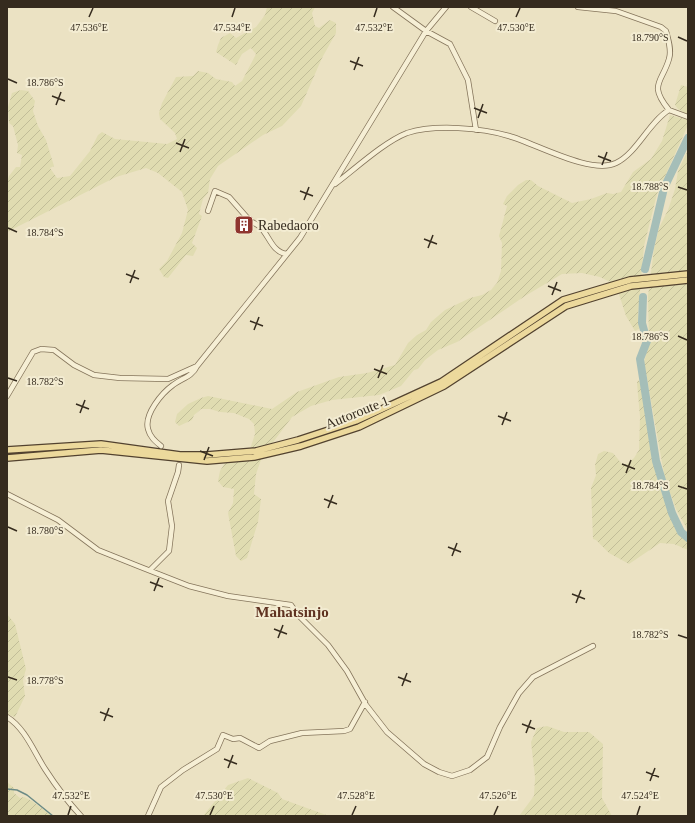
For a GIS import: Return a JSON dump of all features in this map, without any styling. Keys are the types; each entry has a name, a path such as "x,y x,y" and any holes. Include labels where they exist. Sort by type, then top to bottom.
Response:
{"main road":[{"name":"Autoroute 1","path":"7,450 101,444 180,455 207,456 256,451 298,440 356,421 441,382 563,300 630,280 688,274"},
{"name":"Autoroute 1","path":"7,458 101,450 173,459 207,461 254,457 301,446 359,427 444,386 566,306 631,286 688,280"}],"street":[{"path":"393,7 426,31 450,44 468,80 476,130"},
{"path":"161,446 150,434 148,424 149,418 162,395 173,385 193,373 197,366 300,238 426,31 446,7"},
{"path":"471,7 494,21"},
{"path":"578,7 616,11 661,27 666,31 670,58 660,76 658,91 662,100 670,110 688,118"},
{"path":"332,186 362,162 406,134 430,129 476,130 508,136 583,164 601,166 617,163 637,145 659,116 670,110"},
{"path":"208,211 215,191 229,197 251,222 256,223 271,240 275,250 280,253 287,254"},
{"path":"7,396 33,352 40,349 54,350 74,365 94,375 168,379 197,366"},
{"path":"150,570 169,551 172,526 168,501 178,472 178,465"},
{"path":"7,494 58,520 98,550 189,586 228,596 291,605 298,615 328,645 347,671 365,702 387,732 424,764 439,772 452,776 470,770 487,756 500,727 519,694 533,677 593,646"},
{"path":"148,816 161,787 183,770 217,750 223,735 233,739 240,738 259,748 270,742 302,733 344,731 350,729 365,702"},
{"path":"7,717 13,720 59,790 80,816"}],"shaded area":[{"path":"267,7 315,7 312,13 315,26 319,28 330,20 336,23 336,33 322,58 301,106 282,126 263,135 218,166 210,179 208,193 203,199 199,214 202,216 192,243 197,248 193,256 186,255 168,278 164,277 159,269 167,261 182,233 188,210 182,192 158,173 146,168 116,177 7,232 7,182 9,176 16,167 20,167 22,155 17,153 18,145 13,126 9,123 8,107 12,93 21,90 28,91 35,101 33,111 38,126 46,140 54,166 50,168 57,178 70,176 90,151 98,135 102,132 115,139 167,144 177,139 175,133 160,119 159,113 162,103 176,77 193,76 198,71 208,73 216,79 232,82 235,86 242,81 256,54 251,48 242,54 236,65 216,52 218,45 221,38 230,33 236,38 256,27 265,15"},
{"path":"681,85 688,87 688,115 678,109 675,105"},
{"path":"670,115 688,120 688,125 657,194 644,246 638,314 639,329 635,331 626,316 616,285 600,277 582,273 562,274 525,296 457,342 438,350 425,360 418,369 414,370 401,386 379,395 332,400 311,406 292,417 262,457 256,474 254,494 261,499 258,522 247,558 241,561 236,556 228,513 233,503 234,489 223,487 218,481 220,471 228,458 243,458 249,452 255,434 254,424 249,419 234,413 201,409 194,415 192,420 179,426 175,422 177,414 188,404 208,396 272,409 297,392 339,377 367,373 395,365 408,343 417,335 426,330 431,322 445,310 470,298 482,295 491,290 497,283 501,271 502,243 499,236 507,206 503,204 507,196 518,185 526,180 531,180 538,186 572,203 591,199 607,193 613,194 621,192 633,172 651,159 662,141"},
{"path":"688,150 688,531 676,509 665,479 644,362 649,344 648,296 654,249 659,228 668,210 675,189 678,171"},
{"path":"638,380 642,384 644,404 652,445 652,457 661,491 674,523 680,533 688,540 688,550 674,544 660,543 629,564 609,553 596,540 593,539 591,488 596,475 595,465 598,454 604,451 613,453 622,464 627,464 634,458 639,450 640,417"},
{"path":"7,614 15,624 26,669 23,680 25,696 15,717 7,714"},
{"path":"547,726 564,732 589,732 603,744 602,798 612,816 519,816 534,796 535,777 531,742 537,728"},
{"path":"248,778 278,793 282,799 329,816 203,816 228,785"},
{"path":"7,782 14,788 14,793 20,798 24,797 32,801 52,816 7,816"}],"waterway":[{"path":"645,269 664,188 688,138"},
{"path":"643,297 642,323 647,341 640,359 656,461 672,513 681,532 688,538"},
{"path":"7,789 17,790 27,795 53,816"}],"place":[{"name":"Rabedaoro","path":"244,225"}],"district":[{"name":"Mahatsinjo","path":"292,612"}]}
